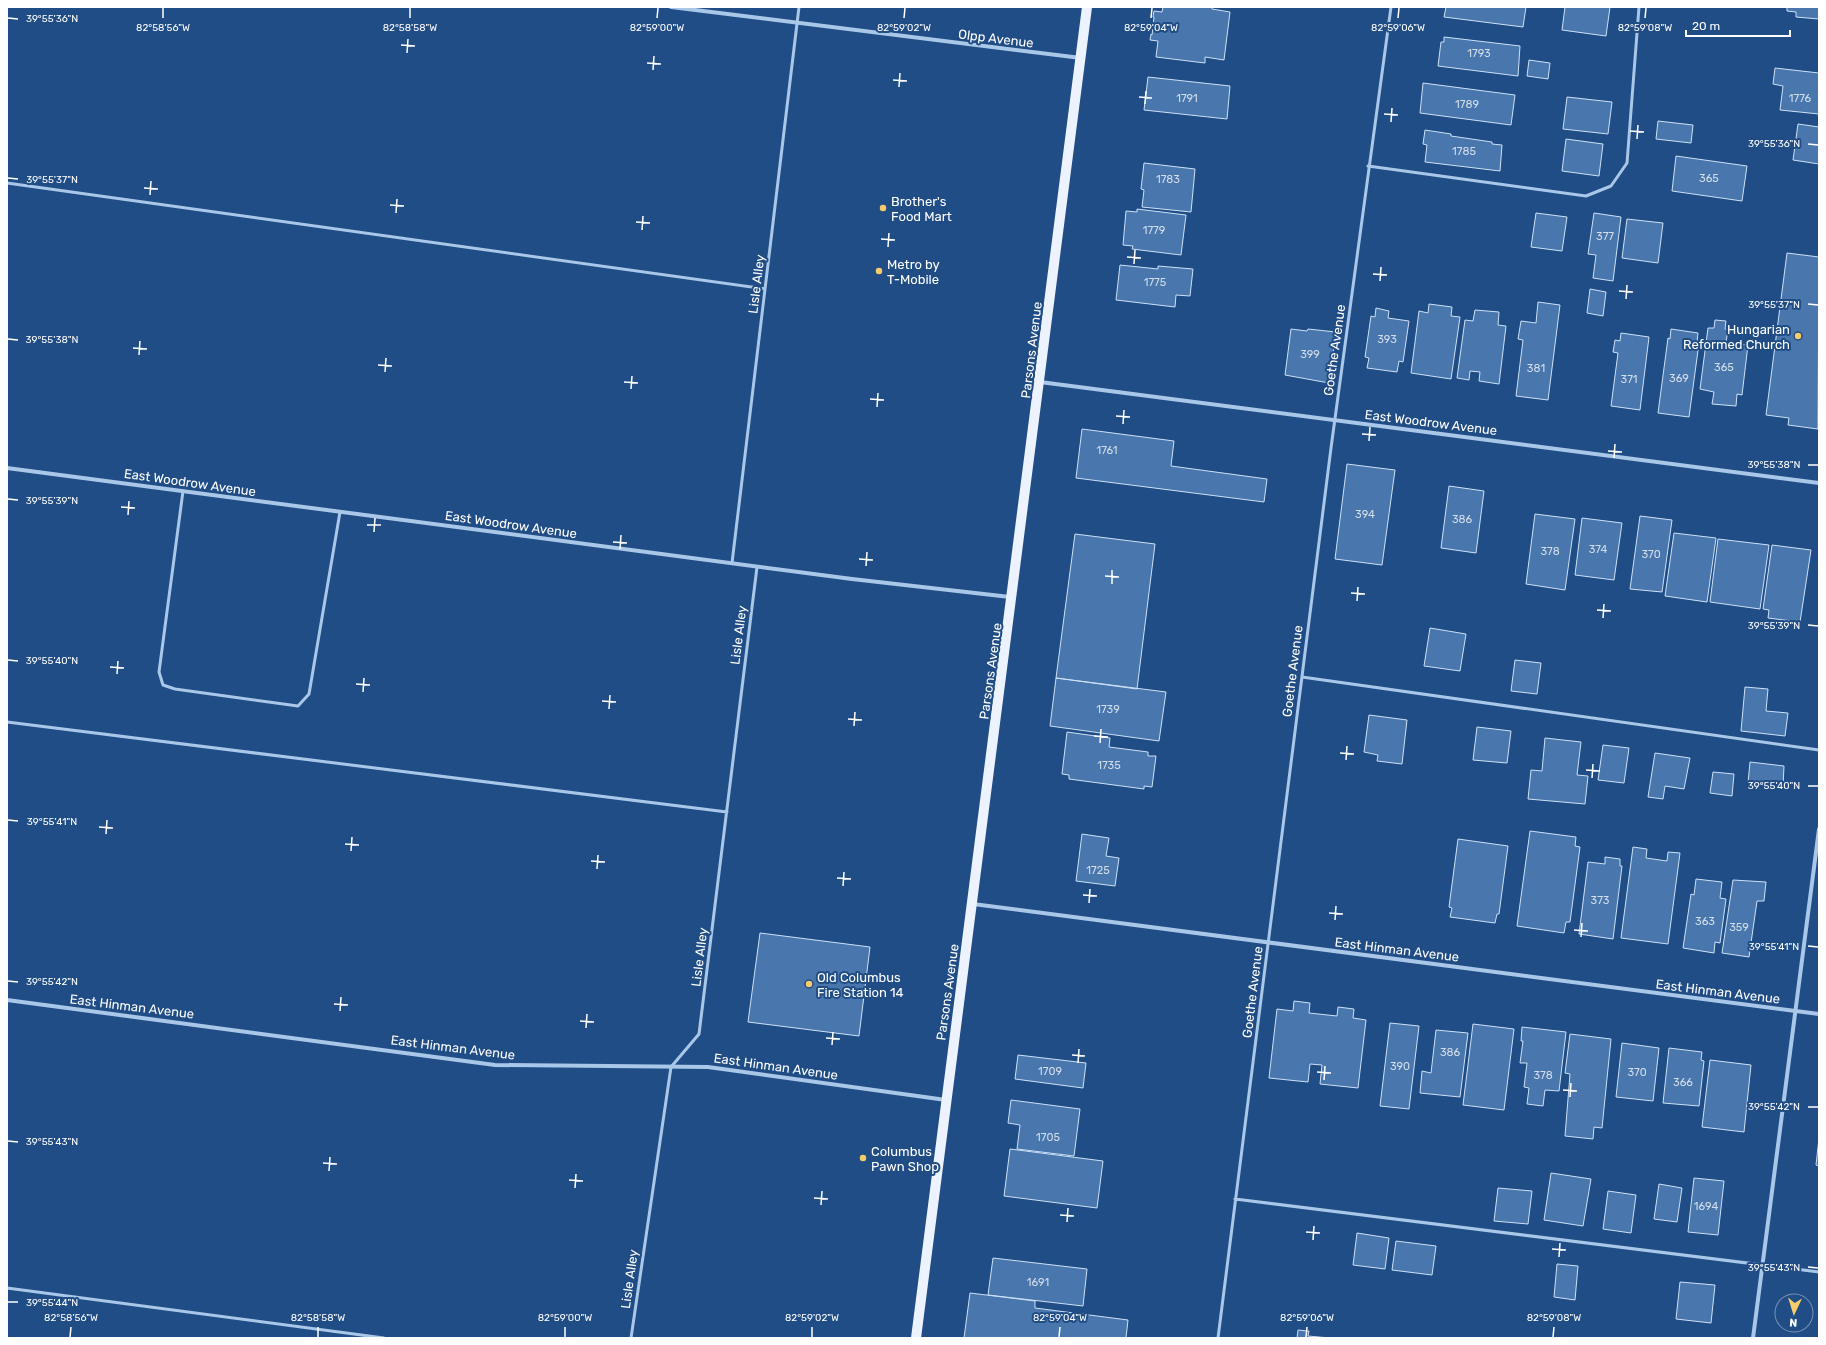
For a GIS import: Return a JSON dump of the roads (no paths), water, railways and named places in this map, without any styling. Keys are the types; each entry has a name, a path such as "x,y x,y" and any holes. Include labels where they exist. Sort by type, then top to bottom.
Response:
{"main road":[{"name":"Parsons Avenue","path":"916,1338 1087,7"}],"street":[{"name":"Olpp Avenue","path":"671,7 1081,58"},
{"name":"East Woodrow Avenue","path":"1040,382 1819,483"},
{"name":"East Woodrow Avenue","path":"7,468 757,567 1012,597"},
{"path":"1754,1338 1819,829"},
{"name":"East Hinman Avenue","path":"972,904 1819,1014"},
{"name":"East Hinman Avenue","path":"7,1000 495,1065 708,1067 946,1100"}],"lane":[{"name":"Lisle Alley","path":"732,563 799,7"},
{"name":"Goethe Avenue","path":"1218,1338 1334,420 1391,7"},
{"path":"1368,166 1586,196 1612,186 1627,163 1640,7"},
{"path":"7,183 765,290"},
{"path":"183,491 159,672 163,685 175,689 298,706 309,694 340,512"},
{"name":"Lisle Alley","path":"631,1338 670,1067 699,1034 757,567"},
{"path":"1302,676 1819,750"},
{"path":"7,722 727,812"},
{"path":"1235,1199 1819,1272"},
{"path":"7,1288 384,1338"}],"place":[{"name":"Brother's Food Mart","path":"883,208"},
{"name":"Metro by T-Mobile","path":"879,271"},
{"name":"Hungarian Reformed Church","path":"1798,336"},
{"name":"Old Columbus Fire Station 14","path":"809,984"},
{"name":"Columbus Pawn Shop","path":"863,1158"}]}
